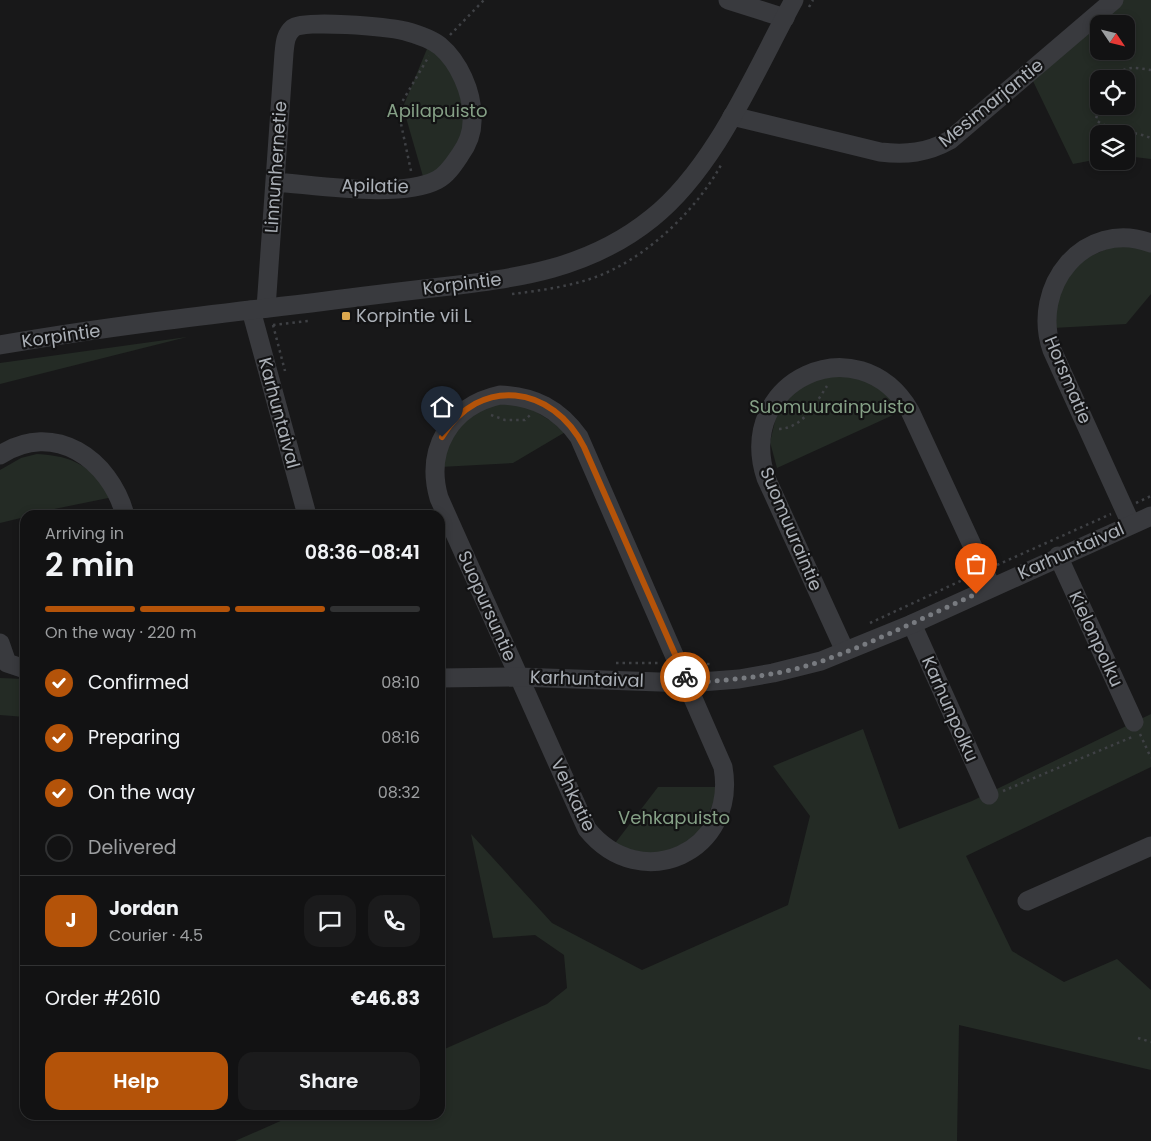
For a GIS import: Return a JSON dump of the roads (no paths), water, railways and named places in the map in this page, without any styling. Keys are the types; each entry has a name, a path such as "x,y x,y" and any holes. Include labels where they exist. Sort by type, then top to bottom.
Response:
{"street":[{"path":"728,0 785,18"},
{"name":"Mesimarjantie","path":"732,116 880,152 902,154 935,149 950,140 1114,0"},
{"name":"Korpintie","path":"0,345 263,315 514,278 579,261 630,234 652,218 674,198 708,156 785,18 801,4"},
{"name":"Apilatie","path":"275,182 383,189 414,188 438,180 451,168 466,147 473,125 472,104 463,76 438,45 425,37 404,31 372,27 305,23 293,27"},
{"name":"Linnunhernetie","path":"263,315 284,53 286,36 293,27"},
{"name":"Horsmatie","path":"1127,516 1052,350 1048,339 1046,315 1049,297 1055,280 1079,253 1112,240 1136,240 1151,243"},
{"name":"Karhuntaival","path":"263,315 306,510"},
{"name":"Suomuuraintie","path":"845,651 766,478 760,454 762,429 771,406 786,387 807,374 830,368 854,369 872,374 887,383 904,401 988,578"},
{"name":"Suopursuntie","path":"518,677 436,486 435,461 442,437 456,417 471,406 500,395 524,397 541,403 563,419 579,437 688,683"},
{"path":"0,455 17,446 35,442 61,445 73,449 93,462 111,480 123,510"},
{"name":"Karhuntaival","path":"445,678 518,677 688,683 739,679 773,673 821,661 912,624 988,578 1058,556 1127,516 1151,516"},
{"name":"Kielonpolku","path":"1058,556 1137,728"},
{"name":"Karhunpolku","path":"912,624 989,795"},
{"path":"0,644 7,663 20,667"},
{"name":"Vehkatie","path":"518,677 587,829 594,839 614,854 637,861 649,862 673,859 695,847 713,828 723,805 726,786 723,767 688,683"},
{"path":"1027,902 1151,846"}],"place":[{"name":"Korpintie vii L","path":"346,316"}],"park label":[{"name":"Apilapuisto","path":"437,111"},
{"name":"Suomuurainpuisto","path":"832,407"},
{"name":"Vehkapuisto","path":"674,818"}]}
